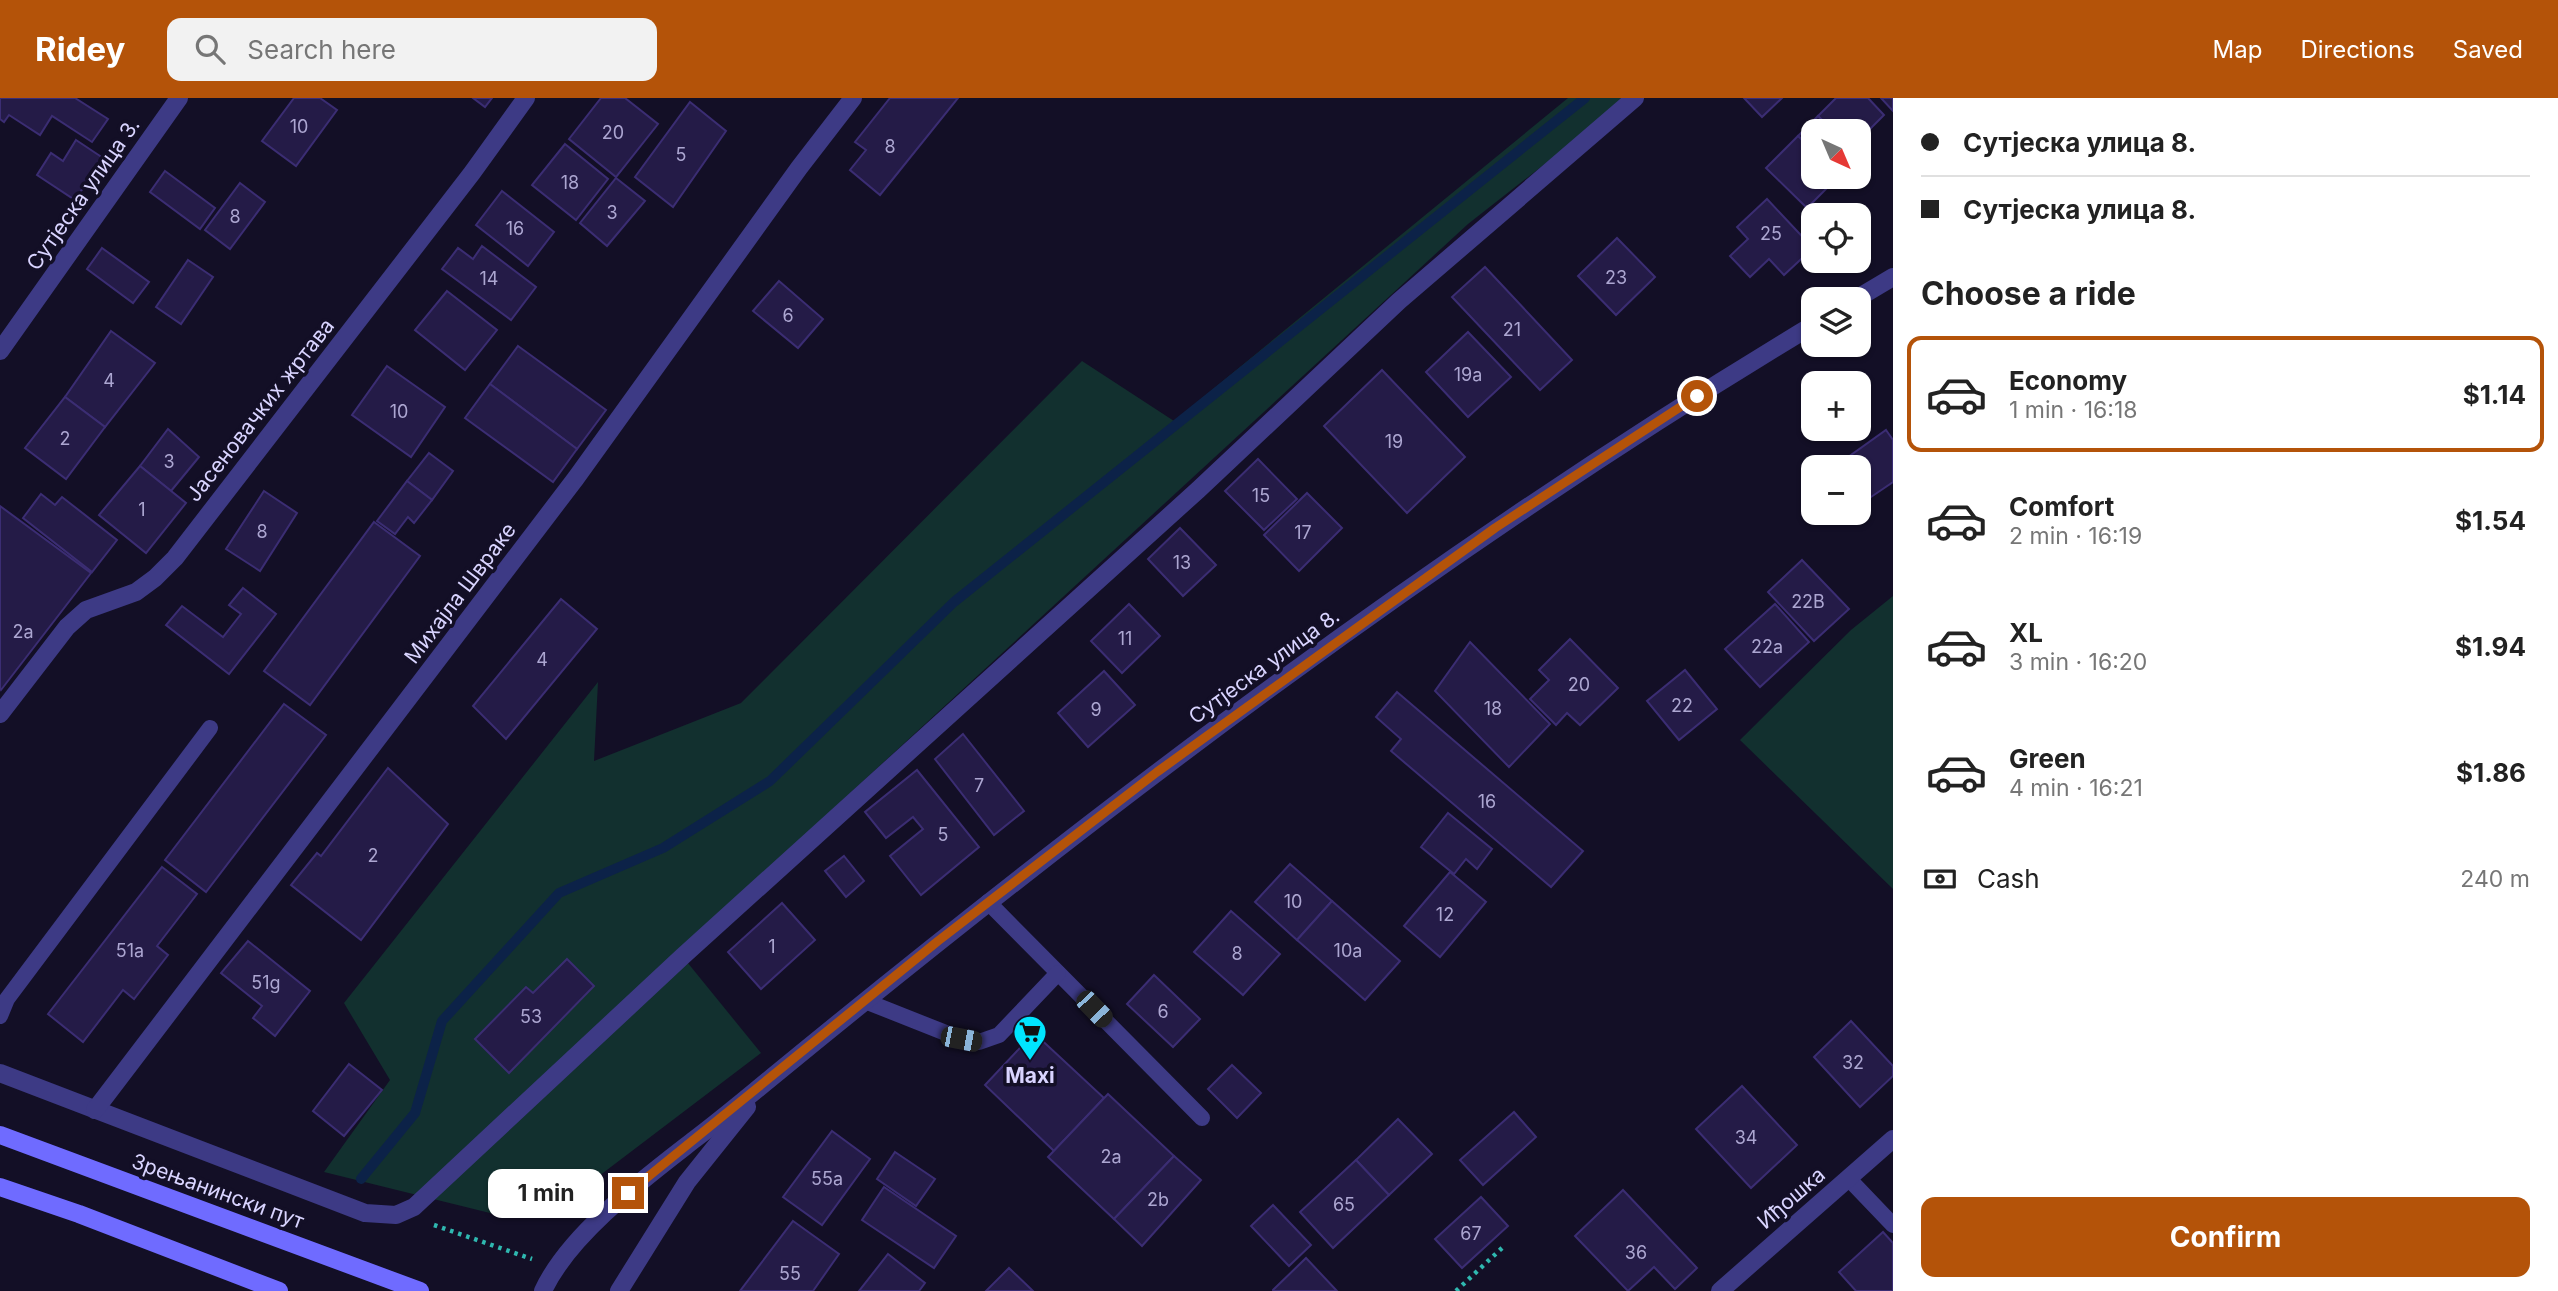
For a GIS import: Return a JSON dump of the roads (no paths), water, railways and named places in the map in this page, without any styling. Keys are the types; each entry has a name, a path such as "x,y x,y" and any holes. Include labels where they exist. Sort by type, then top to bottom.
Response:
{"main road":[{"name":"Зрењанински пут","path":"0,1135 420,1291"},
{"path":"0,1187 79,1214 277,1291"}],"street":[{"name":"Сутјеска улица 3.","path":"0,351 179,98"},
{"name":"Јасеновачких жртава","path":"0,715 67,627 86,610 135,592 155,578 175,558 455,195 526,98"},
{"name":"Михајла Швраке","path":"94,1110 576,478 791,179 853,98"},
{"name":"Зрењанински пут","path":"0,1073 365,1213 396,1215 414,1206 683,956 1198,490 1399,301 1635,98"},
{"path":"1871,290 1893,277"},
{"name":"Сутјеска улица 8.","path":"542,1291 556,1268 596,1222 644,1178 988,902 1157,772 1495,528 1612,450 1801,332"},
{"name":"Сутјеска улица 8.","path":"619,1291 687,1182 769,1080"},
{"name":"Иђошка","path":"1720,1291 1893,1139"}],"lane":[{"path":"0,1016 7,999 210,728"},
{"path":"988,902 1202,1118"},
{"path":"865,1001 961,1039 979,1042 999,1035 1058,973"},
{"path":"1848,1178 1893,1225"}],"waterway":[{"path":"361,1179 415,1113 442,1021 559,893 663,848 770,781 954,602 1585,98"}],"place":[{"name":"Maxi","path":"1030,1062"}]}
